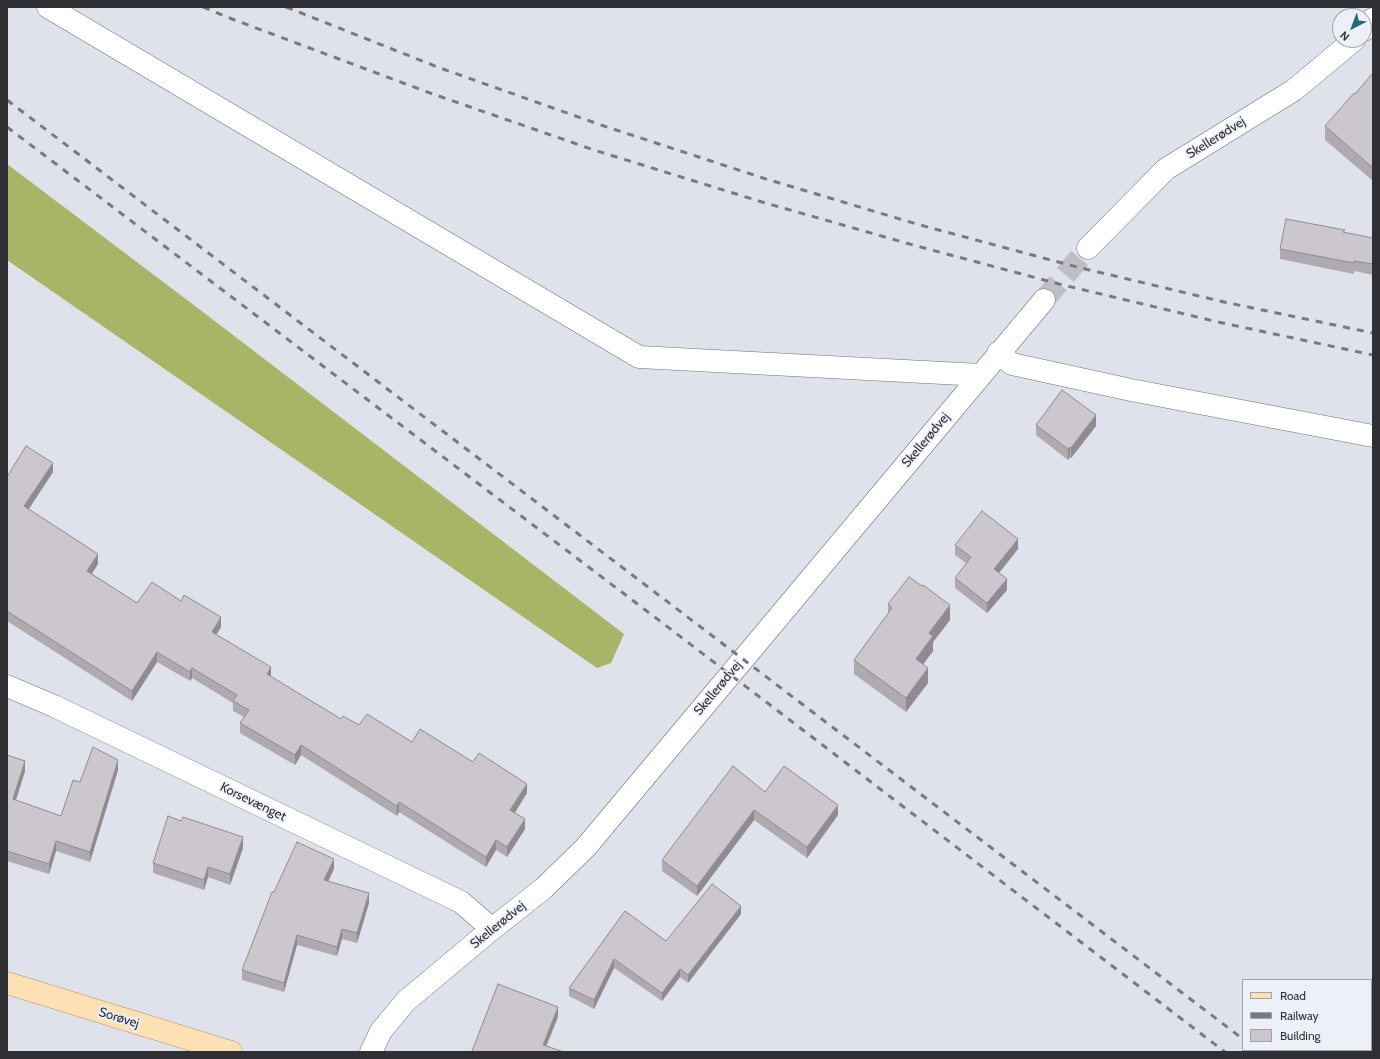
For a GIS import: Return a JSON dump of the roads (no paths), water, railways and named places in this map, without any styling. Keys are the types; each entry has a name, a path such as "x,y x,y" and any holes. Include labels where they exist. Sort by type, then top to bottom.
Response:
{"main road":[{"name":"Sorøvej","path":"7,983 231,1052"}],"street":[{"path":"48,7 639,358 981,374"},
{"name":"Skellerødvej","path":"1088,248 1166,169 1294,90 1344,48"},
{"name":"Skellerødvej","path":"371,1052 382,1030 406,1001 492,929 544,888 586,847 998,353 1044,300"},
{"path":"998,353 1012,364 1132,390 1373,436"},
{"name":"Korsevænget","path":"7,686 54,706 461,902 492,929"}],"tunnel":[{"path":"1044,300 1088,248"}],"railway":[{"path":"203,7 430,93 594,150 762,202 913,245 1063,285 1218,322 1373,355"},
{"path":"286,7 440,68 604,126 766,179 920,225 1077,267 1224,302 1373,333"},
{"path":"7,100 1242,1038"},
{"path":"7,127 656,618 1225,1052"}]}
